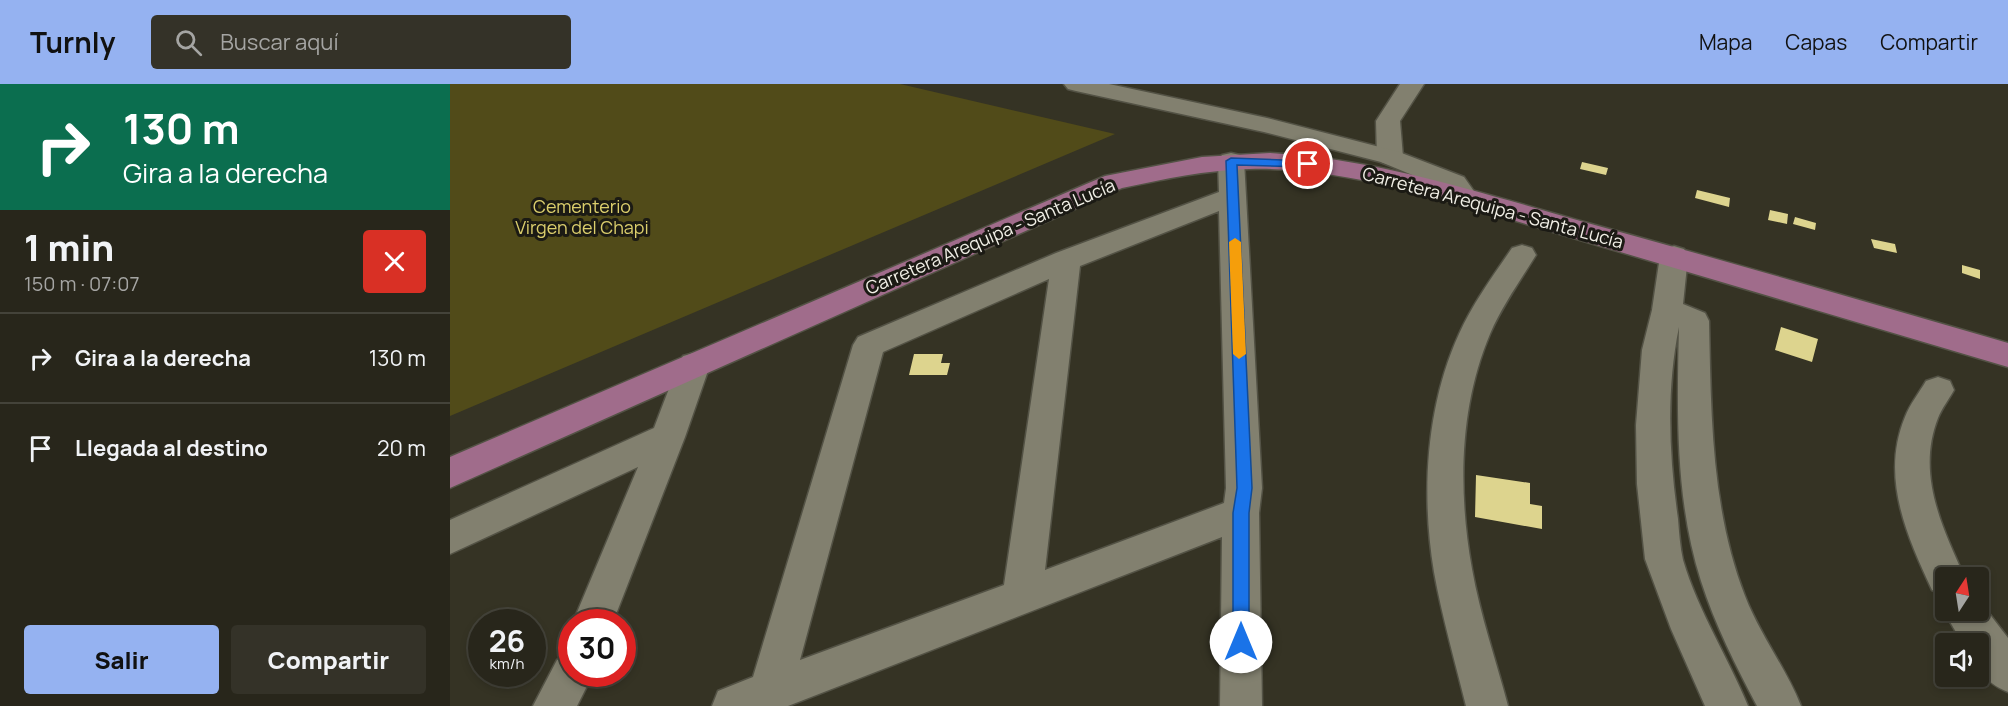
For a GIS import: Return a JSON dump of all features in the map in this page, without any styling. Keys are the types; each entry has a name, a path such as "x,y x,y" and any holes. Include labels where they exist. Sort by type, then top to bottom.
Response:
{"main road":[{"name":"Carretera Arequipa - Santa Lucía","path":"450,472 1114,182 1193,164 1231,161 1292,162 1382,175 1674,256 2008,355"}],"street":[{"path":"1076,84 1268,125 1390,157 1455,183 1465,197"},
{"path":"1390,157 1388,121 1412,84"},
{"path":"1231,161 1245,488 1241,513 1241,706"},
{"path":"770,692 868,345 1066,260 1233,196"},
{"path":"1487,706 1453,570 1445,483 1452,411 1470,345 1498,291 1522,255"},
{"path":"1674,256 1667,310 1658,350 1653,425 1655,484 1664,559 1691,629 1727,706"},
{"path":"1022,596 1066,260"},
{"path":"1667,310 1694,321 1698,468 1701,499 1714,562 1742,636 1780,706"},
{"path":"598,609 668,437 694,365"},
{"path":"1938,390 1920,420 1912,453 1913,499 1931,549 1940,567"},
{"path":"450,538 668,437"},
{"path":"733,706 1241,513"},
{"path":"1971,621 2008,672"},
{"path":"554,706 565,687"}],"green space":[{"name":"Cementerio Virgen del Chapi","path":"450,84 900,84 1115,134 450,416"}],"building":[{"path":"1582,162 1608,168 1606,175 1580,169"},
{"path":"1697,190 1730,198 1729,207 1695,198"},
{"path":"1770,210 1788,214 1787,224 1768,220"},
{"path":"1795,217 1816,223 1815,230 1793,224"},
{"path":"1871,239 1895,244 1897,253 1874,248"},
{"path":"1962,265 1980,270 1980,279 1962,273"},
{"path":"1781,327 1818,339 1812,362 1775,350"},
{"path":"914,354 943,354 941,363 950,363 947,375 909,375"},
{"path":"1476,475 1530,483 1530,504 1542,506 1542,529 1475,517"}],"slow traffic":[{"path":"1235,242 1239,354"}],"route":[{"path":"1241,642 1241,513 1245,488 1231,161 1308,164"}]}
